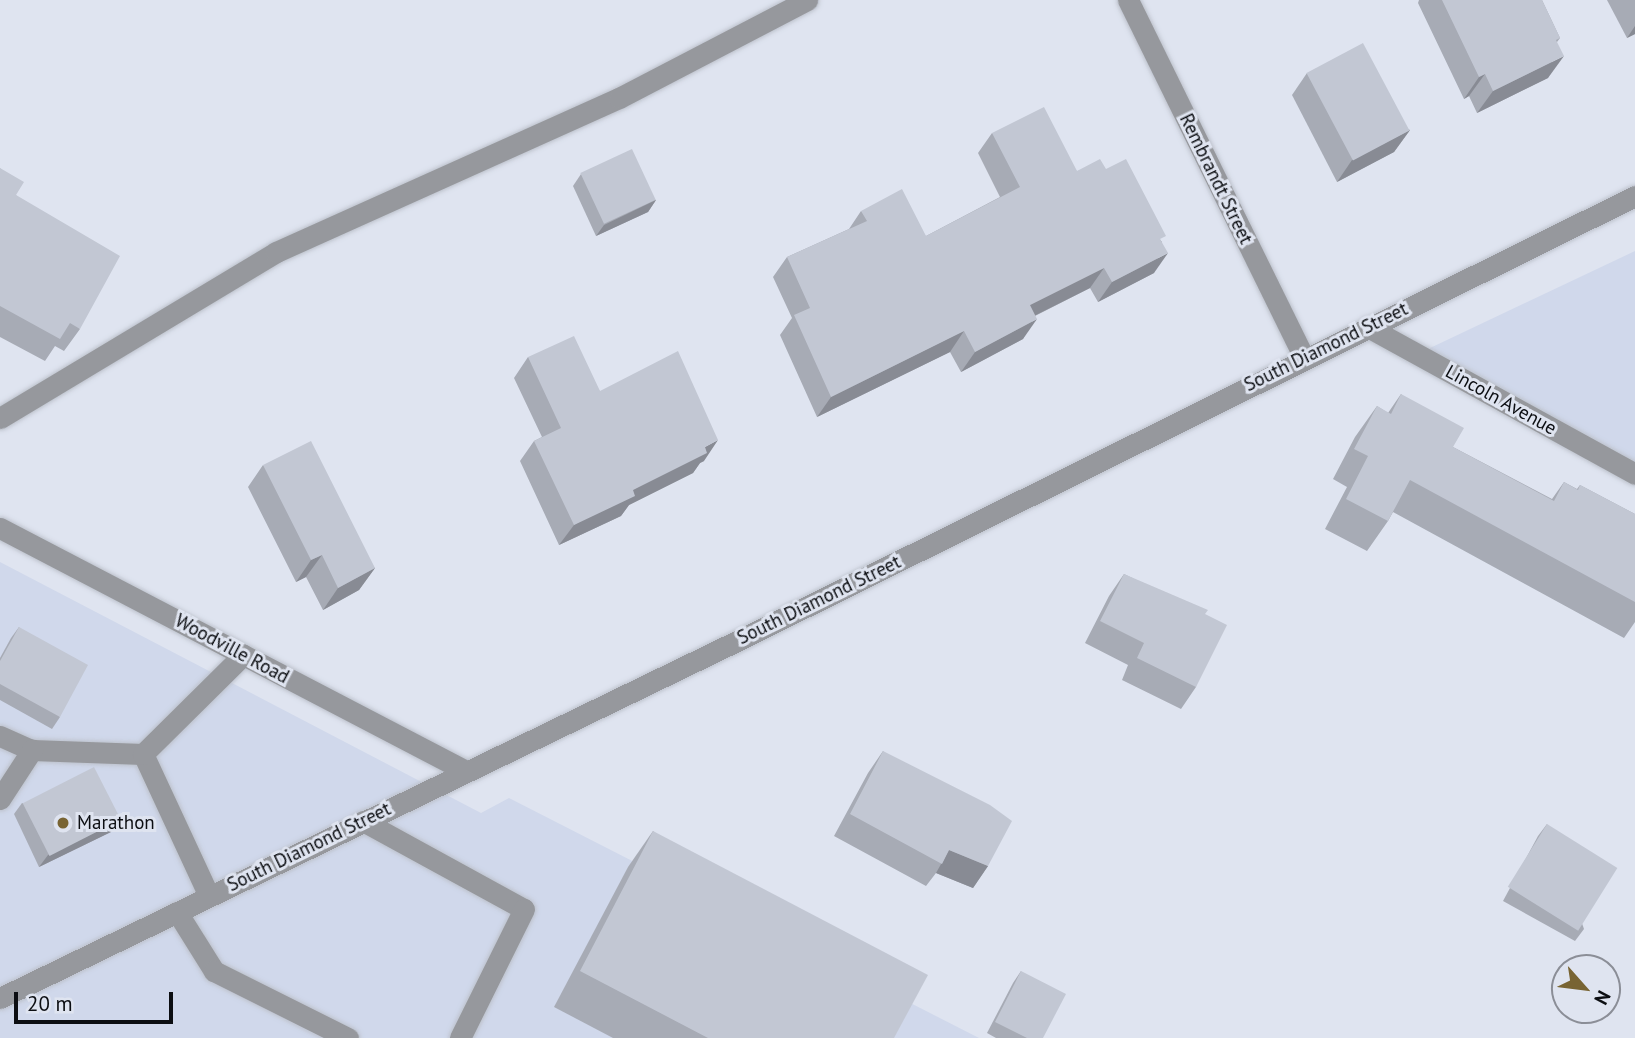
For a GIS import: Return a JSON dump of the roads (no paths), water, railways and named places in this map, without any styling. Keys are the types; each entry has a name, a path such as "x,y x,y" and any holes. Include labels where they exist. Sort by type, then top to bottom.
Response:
{"street":[{"path":"0,418 276,252 619,98 807,0"},
{"name":"Rembrandt Street","path":"1128,0 1304,358"},
{"name":"South Diamond Street","path":"0,998 745,637 1635,196"},
{"name":"Lincoln Avenue","path":"1368,327 1635,474"},
{"name":"Woodville Road","path":"0,528 464,771"},
{"path":"0,736 32,750 143,754 243,655"},
{"path":"0,799 32,750"},
{"path":"143,754 209,897"},
{"path":"363,821 524,909 460,1038"},
{"path":"177,912 214,971 348,1038"}],"place":[{"name":"Marathon","path":"63,823"}]}
